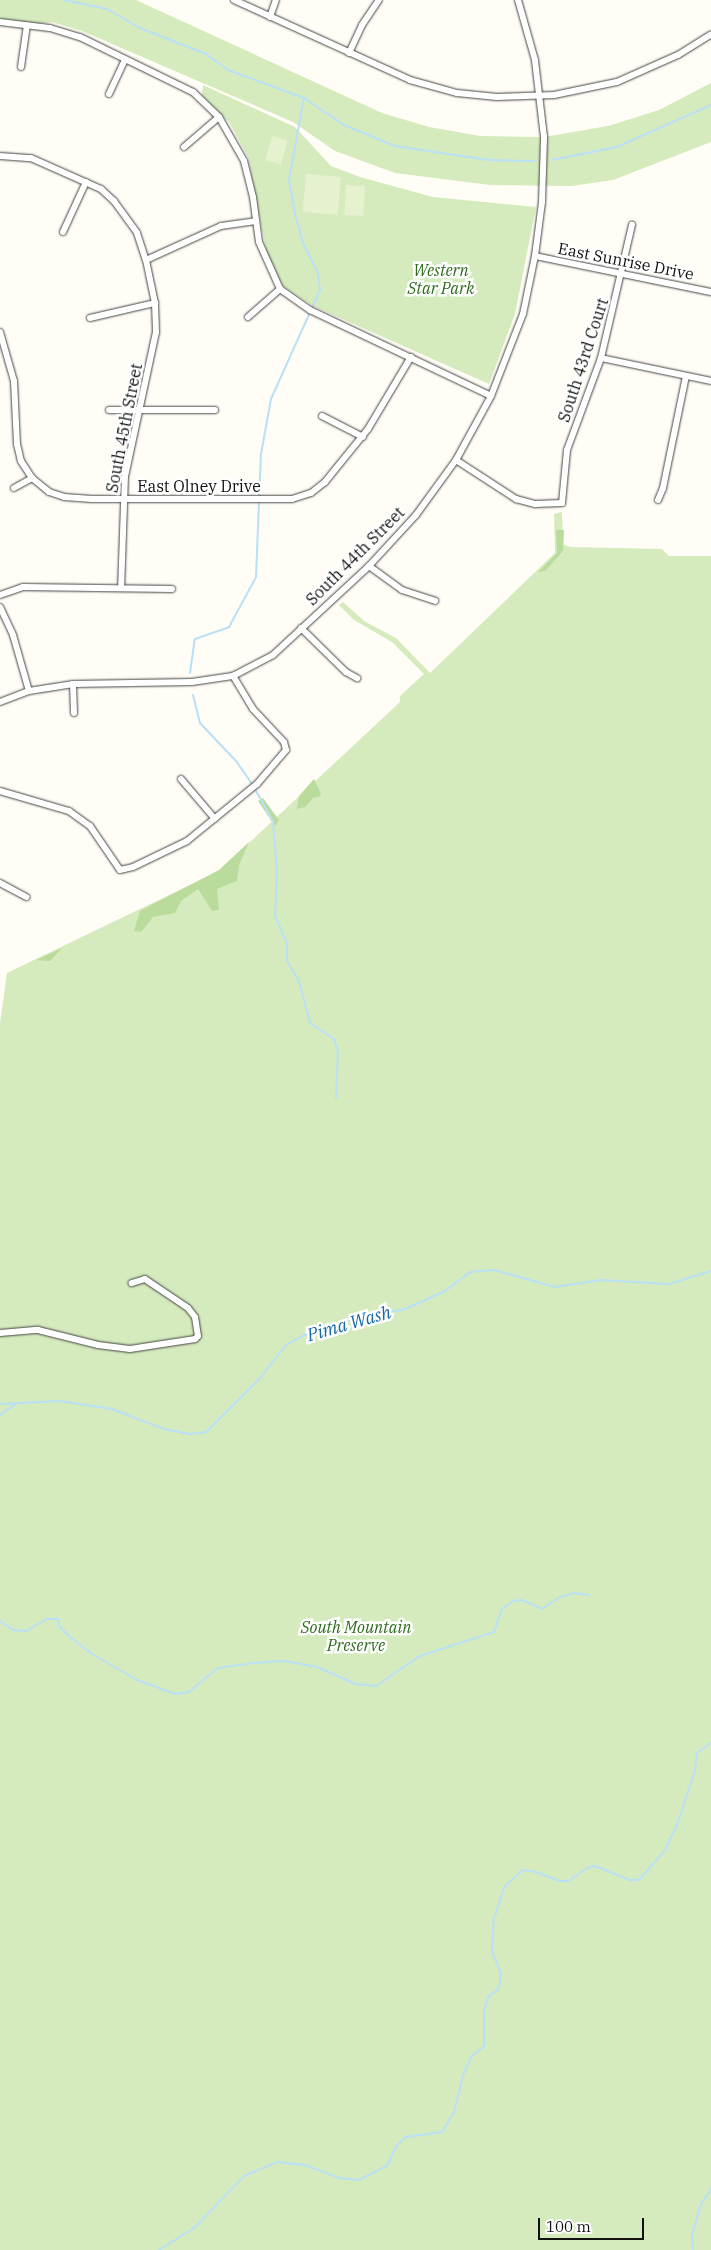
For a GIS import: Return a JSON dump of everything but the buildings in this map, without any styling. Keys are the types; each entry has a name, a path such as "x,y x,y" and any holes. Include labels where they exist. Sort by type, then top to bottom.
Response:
{"street":[{"path":"234,0 410,80 457,93 540,96 617,82 670,60 711,34"},
{"path":"270,17 276,0"},
{"path":"349,53 362,25 379,0"},
{"name":"South 44th Street","path":"0,702 29,691 73,684 192,682 233,676 272,655 369,566 416,515 456,460 491,396 523,314 535,256 543,173 540,96 534,60 518,0"},
{"path":"0,22 27,25 80,38 193,92 219,117 244,161 263,256 280,289 310,310 491,396"},
{"path":"21,67 27,25"},
{"path":"109,94 125,59"},
{"path":"184,147 219,117"},
{"path":"0,156 31,158 86,182 114,200 137,232 146,260 156,304 90,318"},
{"path":"63,232 86,182"},
{"path":"146,260 221,226 256,221"},
{"name":"South 43rd Court","path":"456,460 516,500 535,504 562,503 567,450 601,358 623,274 632,225"},
{"name":"East Sunrise Drive","path":"535,256 711,292"},
{"path":"248,317 280,289"},
{"name":"South 45th Street","path":"121,588 125,476 156,332 156,304"},
{"path":"1,335 14,381 17,444 21,461 32,478 14,488"},
{"path":"322,416 362,437 411,357"},
{"path":"601,358 711,381"},
{"path":"658,500 663,488 686,376"},
{"path":"109,410 215,410"},
{"name":"East Olney Drive","path":"32,478 49,492 64,497 124,500 292,499 311,493 324,482 362,437"},
{"path":"369,566 402,590 435,602"},
{"path":"0,595 23,587 172,589"},
{"path":"0,607 13,635 29,691"},
{"path":"301,628 346,672 357,678"},
{"path":"0,791 69,811 90,826 120,870 133,867 187,841 257,784 286,750 284,742 253,709 233,676"},
{"path":"73,684 74,713"},
{"path":"180,779 215,820"},
{"path":"0,883 26,897"},
{"path":"0,1334 38,1330 98,1345 130,1349 195,1339 198,1336 195,1317 188,1308 145,1279 132,1284"}],"green space":[{"path":"0,0 136,0 382,113 429,127 480,136 544,137 608,126 659,110 711,83 711,142 613,180 572,186 490,185 395,173 335,151 293,122 82,31 52,22 27,25 0,22"},
{"name":"Western Star Park","path":"203,85 295,127 331,166 360,177 433,197 536,207 515,314 489,384 313,306 283,286 267,255 248,157 229,122 202,95"},
{"path":"272,136 287,140 281,164 266,160"},
{"path":"306,174 341,177 338,215 303,212"},
{"path":"346,185 365,186 363,216 344,215"},
{"name":"South Mountain Preserve","path":"562,512 563,544 570,547 662,549 669,556 711,556 711,2250 0,2250 0,1023 7,973 219,871 400,702 400,696 424,674 392,642 354,620 339,605 343,602 364,621 396,638 430,673 555,553 554,514"},
{"path":"556,530 564,530 563,551 545,571 538,572 557,553"},
{"path":"314,779 321,794 319,797 313,798 305,807 297,809 299,796"},
{"path":"263,798 279,820 275,826 258,801"},
{"path":"249,842 239,865 237,881 217,889 219,910 212,911 198,889 181,901 175,913 153,917 141,932 134,931 140,911 219,870"},
{"path":"62,948 50,961 36,960"}],"waterway":[{"path":"64,0 107,9 140,28 206,54 228,70 304,98 344,125 395,146 488,160 534,161"},
{"path":"190,673 195,639 229,627 256,577 261,454 271,399 320,290 318,273 304,246 295,214 289,179 304,98"},
{"path":"552,160 617,147 711,105"},
{"path":"193,695 200,723 236,761 253,785"},
{"path":"255,789 273,822 277,872 275,916 287,943 287,961 299,981 310,1023 334,1039 338,1052 336,1098"},
{"name":"Pima Wash","path":"0,1404 59,1401 112,1409 164,1429 190,1434 206,1432 259,1379 286,1345 304,1335 331,1330 345,1321 405,1309 445,1291 470,1272 494,1270 555,1287 600,1280 669,1284 711,1271"},
{"name":"Pima Wash","path":"0,1415 16,1404"},
{"path":"0,1621 13,1630 26,1631 47,1619 58,1619 59,1626 92,1654 137,1680 175,1694 189,1692 218,1668 284,1661 317,1667 356,1684 376,1686 420,1656 494,1632 502,1609 513,1601 522,1600 542,1609 560,1597 574,1593 589,1595"},
{"path":"159,2250 194,2228 244,2176 277,2162 305,2165 339,2178 359,2180 387,2166 397,2145 406,2137 442,2132 454,2112 463,2075 472,2056 484,2046 484,2011 489,1996 499,1989 501,1973 492,1952 494,1919 505,1886 523,1870 536,1872 559,1881 568,1881 589,1867 595,1866 629,1880 639,1880 665,1850 678,1822 695,1770 697,1753 711,1743"},
{"path":"693,2250 692,2235 701,2204 711,2189"}]}
